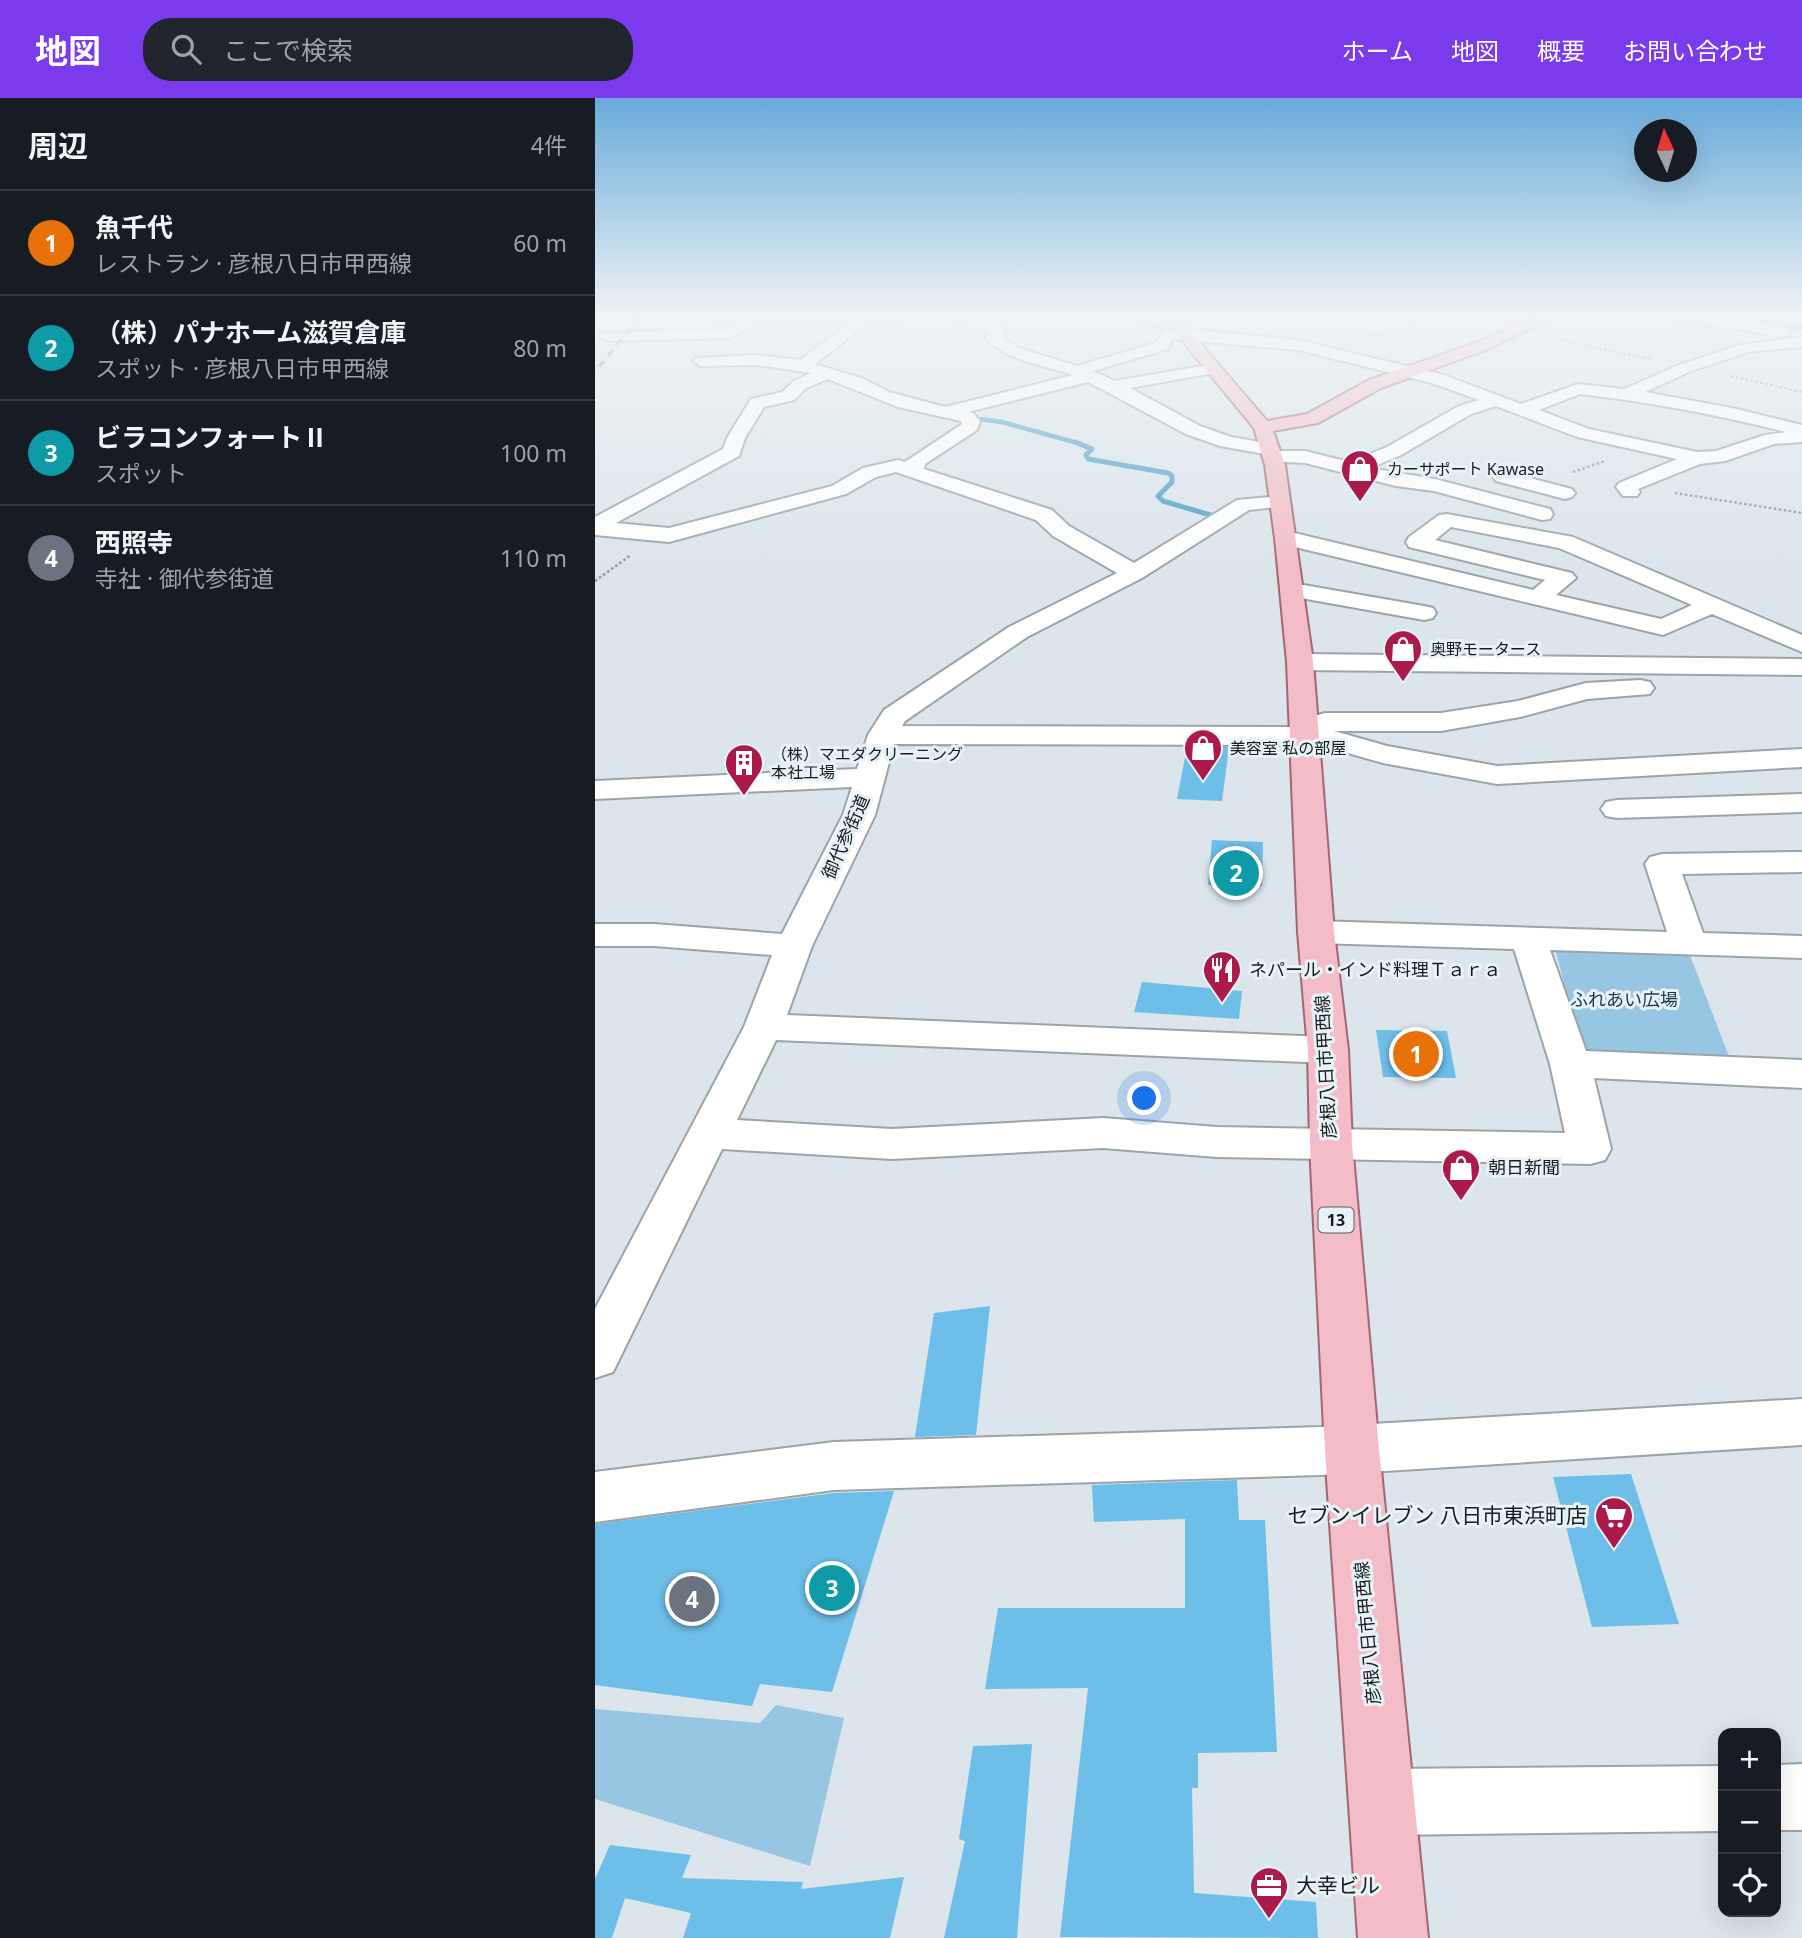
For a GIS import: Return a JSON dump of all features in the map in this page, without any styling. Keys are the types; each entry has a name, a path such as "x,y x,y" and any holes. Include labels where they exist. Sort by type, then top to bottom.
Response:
{"main road":[{"name":"彦根八日市甲西線","path":"1243,401 1263,428 1272,453 1300,662 1316,932 1328,1050 1331,1144 1352,1450 1393,1938"},
{"path":"1263,428 1312,419 1345,401"}],"street":[{"path":"595,527 732,452 736,438 757,403 766,401"},
{"path":"898,401 967,417 971,421 971,426 915,462 914,472"},
{"path":"946,412 986,401"},
{"path":"1150,401 1188,408"},
{"path":"1352,468 1394,451 1465,410 1495,401"},
{"path":"1500,401 1584,433 1697,458 1718,457 1772,439 1802,436"},
{"path":"1522,409 1544,401"},
{"path":"1664,401 1732,413 1802,431"},
{"path":"1153,402 1193,430 1227,442 1272,453 1305,457 1396,480 1436,485 1575,524"},
{"path":"1630,492 1626,487 1697,458"},
{"path":"595,527 669,535 839,490 870,472 898,467 1044,515 1061,531 1134,573"},
{"path":"1485,471 1575,490 1525,510"},
{"path":"1436,485 1459,474"},
{"name":"御代参街道","path":"597,1346 763,1027 794,946 859,815 882,735 894,716 1018,632 1134,573 1244,504 1283,520 1537,598 1663,628 1711,607"},
{"path":"1537,598 1564,578 1417,542 1447,520 1565,542 1802,644"},
{"path":"1292,590 1424,613"},
{"path":"1300,662 1802,667"},
{"path":"882,735 1303,729 1441,722 1520,709 1586,691 1702,683 1696,665"},
{"path":"1303,729 1383,754 1497,775 1802,758"},
{"path":"595,790 871,777"},
{"path":"1616,809 1802,803"},
{"path":"1688,942 1662,864 1802,862"},
{"path":"1316,932 1802,947"},
{"path":"595,935 654,935 794,946"},
{"path":"708,1133 892,1144 1103,1133 1217,1142 1590,1149 1570,1064 1529,940"},
{"path":"763,1027 1328,1050"},
{"path":"1570,1064 1802,1074"},
{"path":"595,1497 834,1466 1352,1450 1802,1422"},
{"path":"1781,1797 1802,1797"},
{"path":"1383,1802 1718,1798"}],"green space":[{"name":"ふれあい広場","path":"1554,945 1688,950 1730,1059 1582,1051"},
{"path":"776,1705 844,1718 810,1866 595,1799 595,1709 760,1723"}],"building":[{"path":"1187,747 1229,747 1222,801 1177,799"},
{"path":"1212,840 1263,842 1262,886 1208,885"},
{"path":"1142,982 1242,991 1239,1019 1134,1012"},
{"path":"1376,1030 1447,1031 1456,1078 1383,1077"},
{"path":"990,1306 976,1435 915,1437 934,1313"},
{"name":"セブンイレブン 八日市東浜町店","path":"1631,1474 1679,1624 1592,1627 1553,1477"},
{"path":"1237,1480 1239,1520 1265,1520 1277,1752 1198,1753 1198,1788 1192,1788 1194,1893 1316,1902 1318,1938 1060,1937 1088,1688 985,1689 998,1608 1185,1608 1185,1519 1094,1522 1092,1485"},
{"path":"894,1491 832,1692 760,1684 752,1706 595,1685 595,1524 834,1493"},
{"path":"1032,1744 1017,1938 944,1938 965,1841 959,1839 973,1746"},
{"path":"610,1845 691,1855 682,1878 803,1882 801,1889 904,1877 890,1938 683,1938 691,1913 625,1898 612,1938 595,1938 595,1879"}],"waterway":[{"path":"971,418 1002,422 1077,443"},
{"path":"1077,443 1092,449 1086,455 1088,459 1168,473 1172,476 1172,482 1158,496 1163,501 1217,517"}],"place":[{"name":"カーサポート Kawase","path":"1360,503"},
{"name":"奥野モータース","path":"1403,683"},
{"name":"美容室 私の部屋","path":"1203,782"},
{"name":"（株）マエダクリーニング 本社工場","path":"744,797"},
{"name":"（株）パナホーム滋賀倉庫","path":"1236,873"},
{"name":"ネパール・インド料理Ｔａｒａ","path":"1222,1004"},
{"name":"魚千代","path":"1416,1054"},
{"name":"朝日新聞","path":"1461,1202"},
{"name":"セブンイレブン 八日市東浜町店","path":"1614,1550"},
{"name":"ビラコンフォートⅡ","path":"832,1588"},
{"name":"西照寺","path":"692,1599"},
{"name":"大幸ビル","path":"1269,1920"}]}
